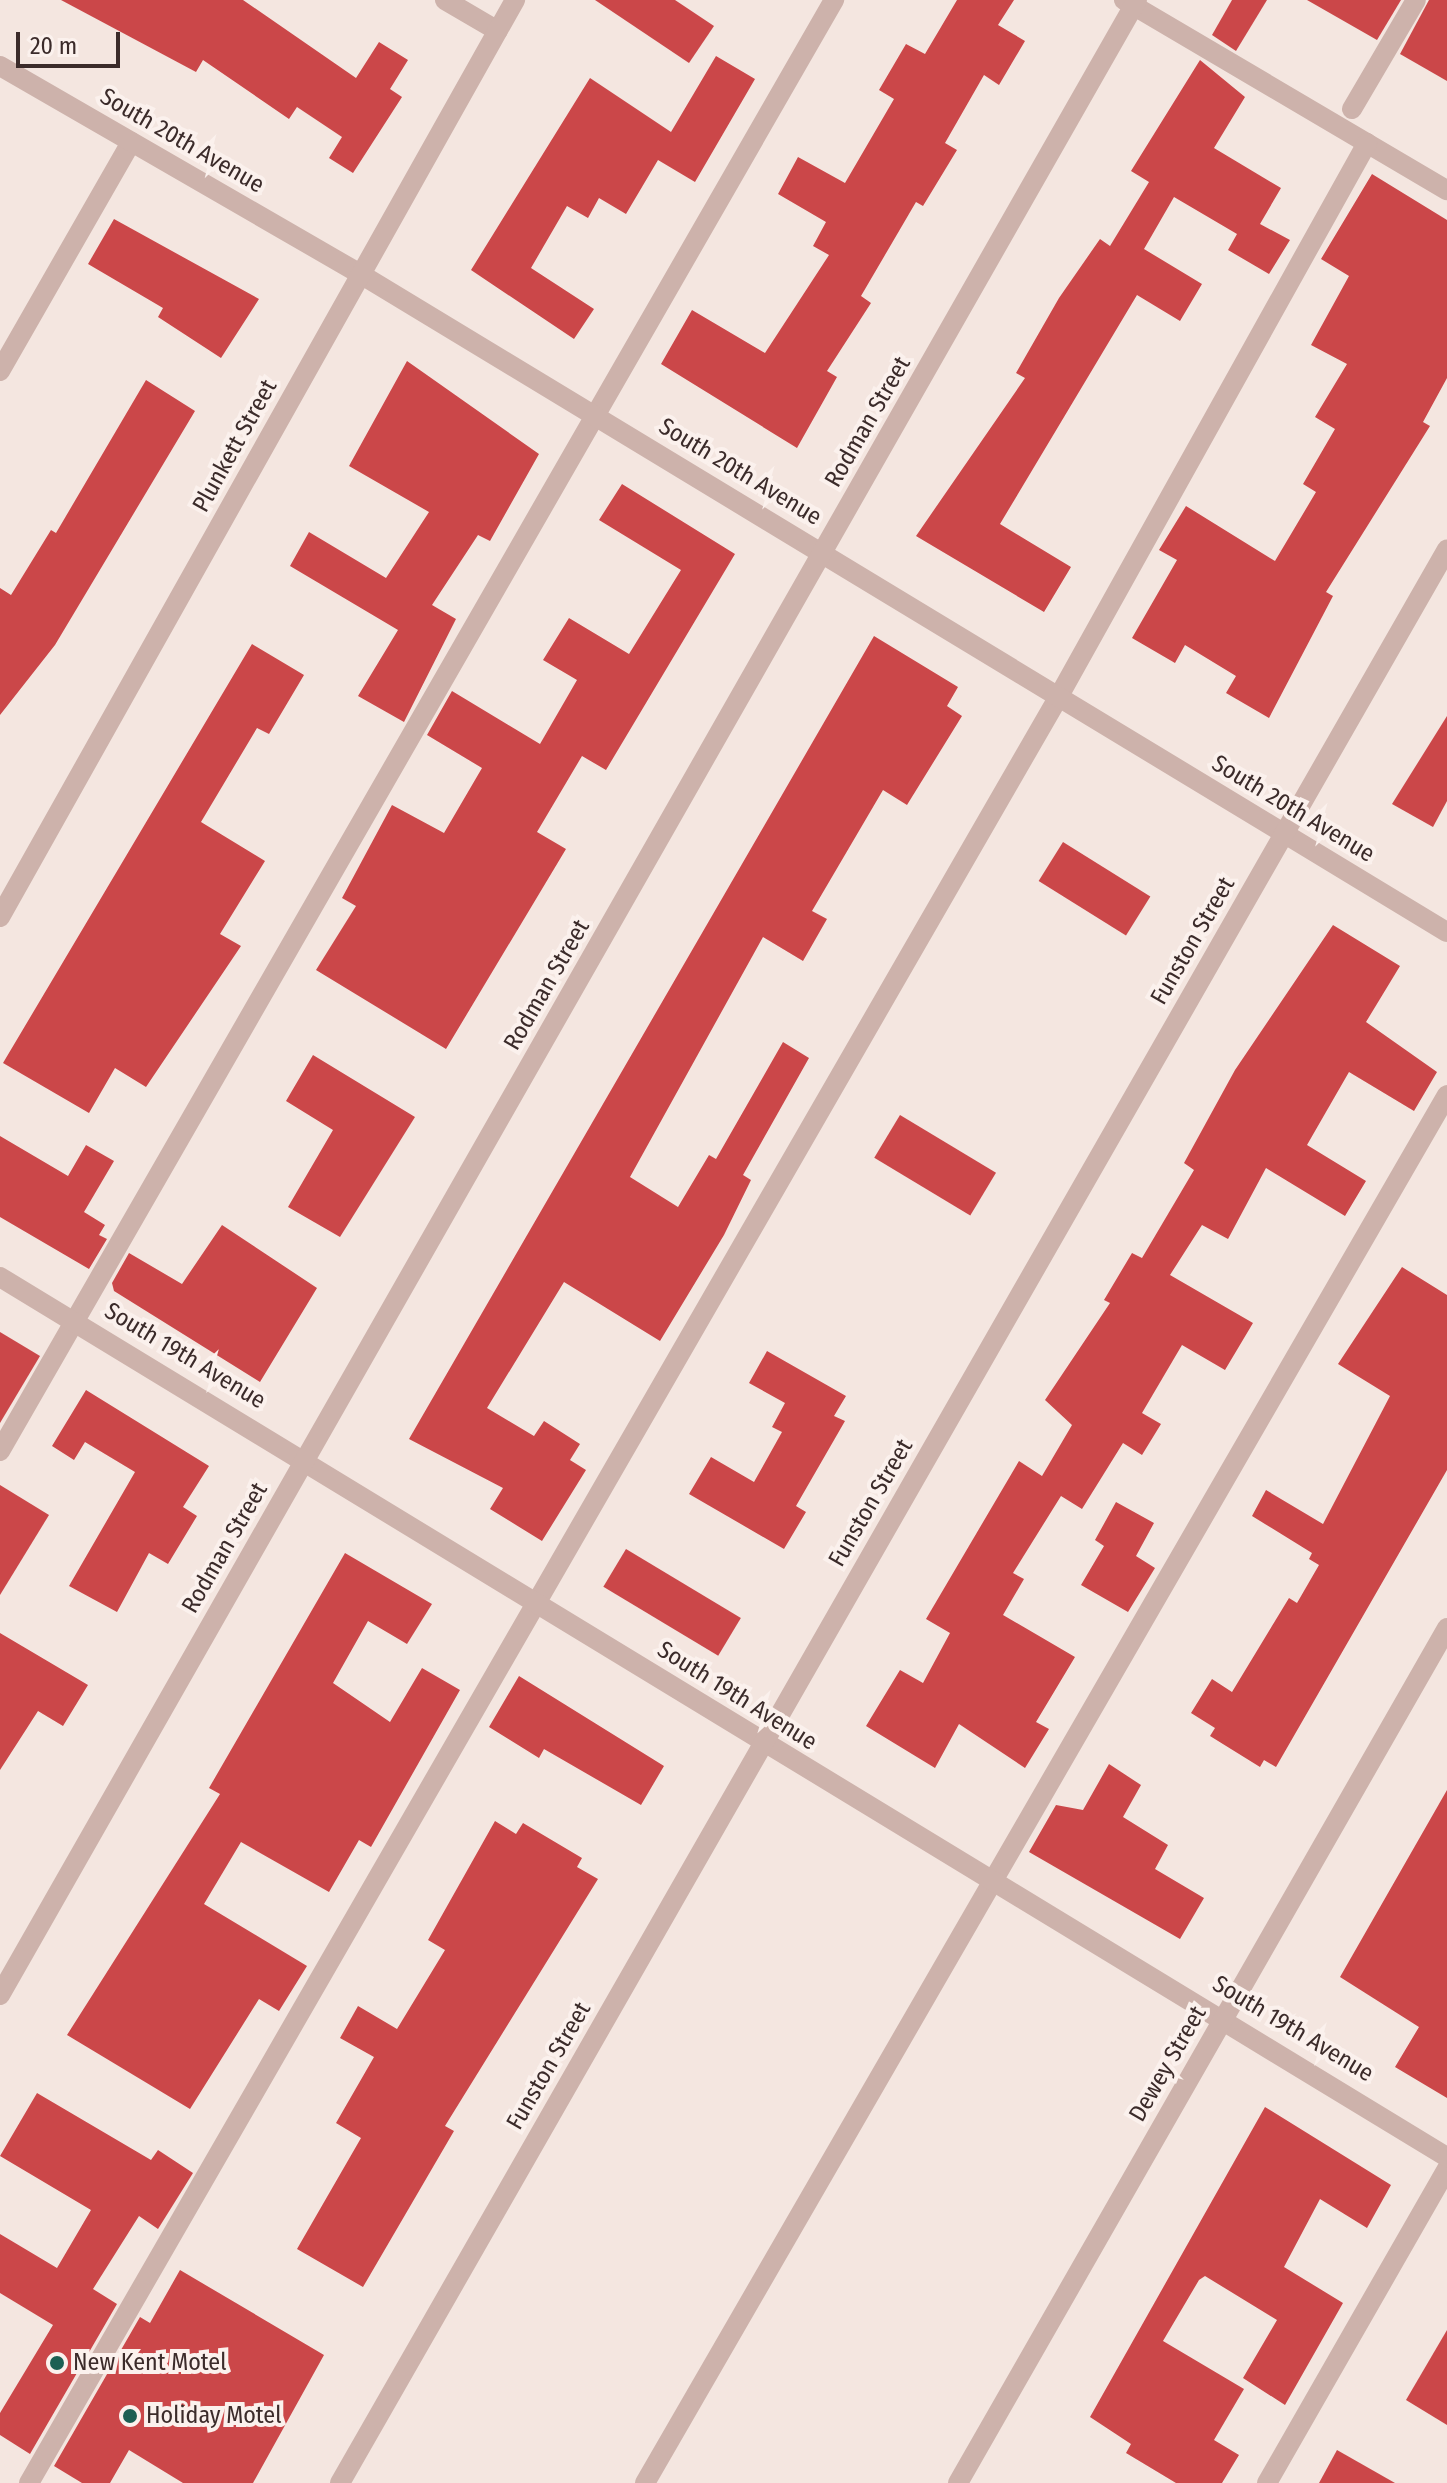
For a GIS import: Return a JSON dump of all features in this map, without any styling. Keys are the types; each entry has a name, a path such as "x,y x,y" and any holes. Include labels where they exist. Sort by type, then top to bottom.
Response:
{"street":[{"path":"445,0 498,31"},
{"name":"Plunkett Street","path":"0,917 515,0"},
{"path":"0,1451 834,0"},
{"path":"1352,109 1416,0"},
{"path":"1132,2 1447,190"},
{"name":"Rodman Street","path":"0,1995 823,553 1132,2"},
{"name":"South 20th Avenue","path":"0,66 362,275 1447,932"},
{"path":"0,371 131,142"},
{"path":"29,2483 534,1600 1059,696 1367,143"},
{"name":"Funston Street","path":"340,2483 1447,549"},
{"path":"645,2483 990,1878 1447,1095"},
{"name":"South 19th Avenue","path":"0,1277 306,1459 763,1743 1225,2018 1447,2157"},
{"name":"Dewey Street","path":"958,2483 1447,1628"},
{"path":"1267,2483 1447,2169"}],"building":[{"path":"61,0 243,0 356,78 379,42 408,60 390,89 402,97 353,173 329,158 342,137 297,107 289,119 203,60 196,72"},
{"path":"595,0 675,0 714,26 689,63"},
{"path":"957,0 1014,0 998,25 1025,41 999,85 984,75 945,143 957,150 923,206 916,202 861,296 871,303 827,371 837,377 797,448 661,364 692,310 765,353 829,255 813,246 826,222 778,194 798,157 845,183 894,99 879,90 906,44 925,54"},
{"path":"1232,0 1267,0 1236,51 1212,35"},
{"path":"1307,0 1401,0 1377,40"},
{"path":"1429,0 1447,0 1447,81 1400,54"},
{"path":"716,56 755,79 695,182 658,160 626,214 599,198 588,218 567,206 531,268 594,309 574,339 471,270 590,78 671,132"},
{"path":"1200,60 1245,97 1214,148 1281,188 1260,224 1290,240 1269,274 1228,250 1237,234 1174,197 1144,249 1202,284 1180,321 1137,295 1000,524 1071,567 1044,612 916,536 1025,378 1016,373 1059,298 1100,239 1110,246 1149,182 1131,171"},
{"path":"1372,174 1447,220 1447,378 1423,422 1430,426 1326,592 1333,596 1269,718 1226,693 1236,676 1185,645 1175,663 1132,638 1177,560 1159,550 1186,506 1275,561 1316,492 1303,484 1335,429 1315,417 1347,364 1311,345 1349,276 1321,259"},
{"path":"114,219 259,299 221,358 158,317 163,308 88,264"},
{"path":"407,361 539,454 490,541 478,535 432,605 456,619 404,722 358,696 398,630 290,566 309,532 386,578 429,512 349,466"},
{"path":"146,380 195,411 55,645 0,715 0,588 11,595 51,530 56,533"},
{"path":"622,484 735,554 606,770 582,756 537,832 566,849 446,1049 316,970 356,906 342,898 392,805 444,833 482,768 427,735 452,691 540,744 577,680 543,660 569,618 629,654 681,570 599,520"},
{"path":"874,636 958,687 947,706 962,716 907,805 883,790 812,911 827,919 803,961 763,937 630,1177 678,1207 709,1155 716,1159 783,1042 809,1058 743,1175 751,1180 724,1235 660,1341 564,1282 487,1408 534,1436 544,1421 580,1444 570,1460 586,1470 542,1541 490,1509 503,1488 409,1439"},
{"path":"252,644 304,675 269,734 257,728 201,822 265,861 220,934 241,946 146,1087 115,1068 89,1113 3,1063"},
{"path":"1447,716 1447,801 1433,827 1392,804"},
{"path":"1063,842 1150,897 1126,936 1039,881"},
{"path":"1333,925 1400,966 1366,1022 1437,1072 1414,1111 1349,1072 1307,1145 1366,1181 1345,1216 1266,1168 1228,1239 1202,1225 1170,1275 1253,1323 1225,1370 1182,1345 1142,1413 1161,1424 1142,1455 1123,1443 1082,1509 1061,1496 1013,1573 1024,1579 1003,1615 1075,1657 1036,1722 1049,1729 1025,1768 959,1724 935,1768 866,1726 900,1670 923,1683 950,1633 926,1619 1019,1461 1042,1476 1072,1425 1045,1400 1110,1303 1104,1300 1132,1253 1142,1258 1194,1170 1184,1163 1235,1070"},
{"path":"313,1055 415,1117 340,1237 288,1207 333,1130 286,1101"},
{"path":"900,1115 996,1173 970,1216 874,1158"},
{"path":"0,1136 68,1176 86,1145 114,1161 84,1212 105,1225 99,1235 107,1239 89,1269 0,1217"},
{"path":"222,1225 317,1288 260,1382 114,1291 112,1283 129,1253 182,1284"},
{"path":"1402,1267 1447,1295 1447,1470 1276,1767 1264,1760 1260,1767 1210,1736 1215,1728 1191,1713 1212,1679 1232,1692 1289,1598 1297,1603 1319,1565 1309,1559 1312,1553 1252,1516 1266,1490 1323,1524 1390,1396 1338,1364"},
{"path":"0,1332 40,1356 0,1423"},
{"path":"767,1351 846,1396 834,1416 845,1421 796,1506 806,1512 784,1549 689,1494 711,1457 754,1482 782,1432 772,1427 785,1403 749,1383"},
{"path":"86,1390 209,1466 183,1507 197,1516 168,1564 149,1553 117,1612 69,1586 135,1472 85,1442 74,1460 52,1446"},
{"path":"0,1485 49,1515 0,1595"},
{"path":"1116,1502 1154,1523 1136,1556 1155,1568 1128,1612 1081,1585 1104,1546 1095,1540"},
{"path":"626,1549 741,1618 718,1656 603,1587"},
{"path":"345,1553 432,1604 407,1644 368,1621 333,1683 390,1722 422,1668 460,1690 371,1847 359,1840 329,1892 241,1842 204,1904 307,1966 279,2011 259,1999 190,2109 67,2035 220,1794 209,1788"},
{"path":"0,1633 88,1685 63,1726 38,1711 0,1770"},
{"path":"519,1676 664,1766 641,1805 544,1749 539,1758 489,1727"},
{"path":"1109,1764 1141,1785 1123,1817 1168,1845 1155,1869 1204,1898 1180,1939 1029,1852 1056,1805 1083,1810"},
{"path":"1447,1790 1447,2098 1395,2067 1419,2027 1340,1977"},
{"path":"495,1821 516,1834 523,1823 582,1858 577,1867 598,1879 445,2126 454,2131 363,2287 297,2249 361,2138 336,2123 374,2057 340,2038 358,2006 397,2029 445,1950 428,1940"},
{"path":"37,2093 151,2160 158,2150 193,2173 158,2229 139,2216 93,2289 117,2304 30,2454 0,2435 0,2413 53,2325 0,2293 0,2234 57,2268 91,2210 0,2156"},
{"path":"1265,2107 1391,2185 1367,2228 1320,2199 1284,2267 1343,2303 1285,2405 1243,2378 1277,2320 1205,2276 1199,2280 1163,2341 1244,2389 1214,2440 1239,2455 1222,2483 1176,2483 1126,2453 1131,2444 1090,2417"},
{"path":"180,2270 324,2355 253,2483 183,2483 129,2450 110,2483 82,2483 54,2466 140,2317 150,2323"},
{"path":"1447,2330 1447,2425 1406,2400"},
{"path":"1337,2450 1395,2483 1319,2483"}],"place":[{"name":"New Kent Motel","path":"57,2363"},
{"name":"Holiday Motel","path":"130,2416"}]}
